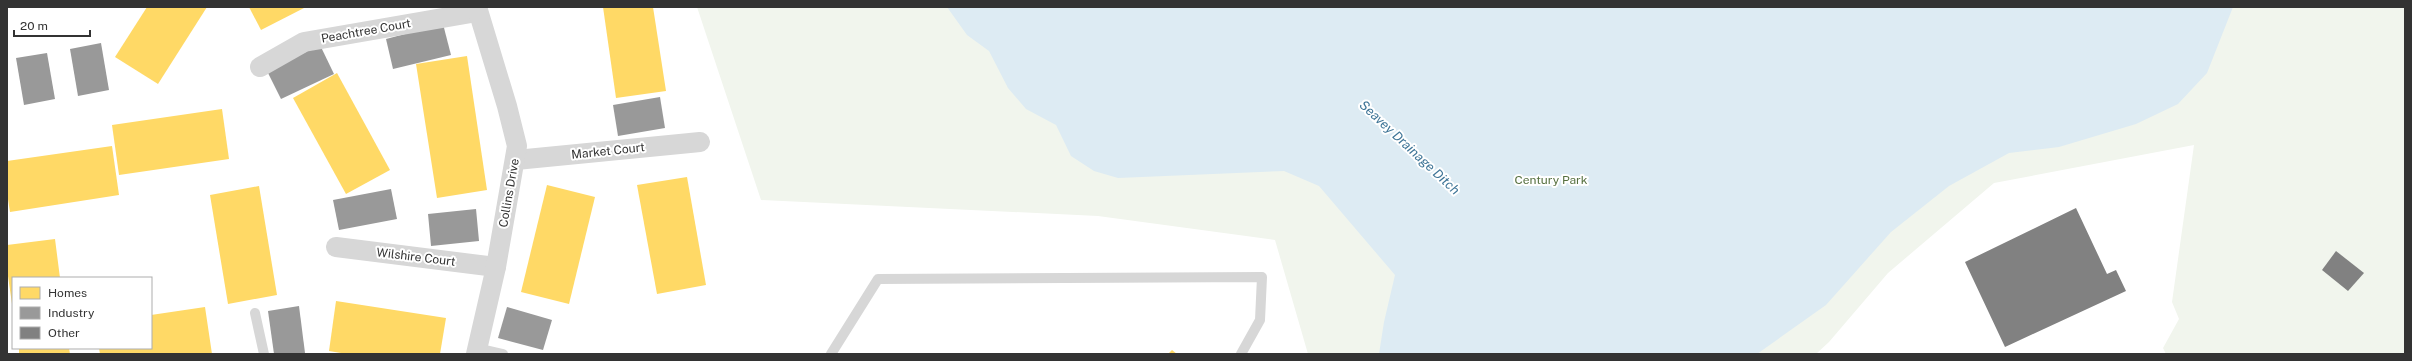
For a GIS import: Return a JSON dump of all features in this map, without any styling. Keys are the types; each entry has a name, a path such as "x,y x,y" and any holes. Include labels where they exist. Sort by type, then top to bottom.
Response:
{"street":[{"name":"Peachtree Court","path":"260,67 304,42 477,9"},
{"name":"Collins Drive","path":"476,351 496,267 516,160 517,146 507,106 477,9"},
{"name":"Market Court","path":"516,160 700,142"},
{"name":"Wilshire Court","path":"336,248 496,267"}],"lane":[{"path":"832,354 878,279 1262,276 1260,320 1241,354"},
{"path":"255,313 264,354"},
{"path":"476,351 504,354"}],"green space":[{"name":"Century Park","path":"697,7 2405,7 2405,354 2166,354 2163,348 2179,319 2172,302 2194,145 1994,183 1888,273 1829,342 1816,354 1308,354 1275,240 1098,216 761,200"}],"water":[{"name":"Century Park","path":"947,7 2233,7 2207,73 2178,104 2136,124 2059,147 2009,153 1949,186 1891,232 1826,305 1757,354 1379,354 1384,322 1395,275 1319,186 1284,171 1118,178 1094,171 1071,156 1056,125 1026,109 1008,88 989,51 967,35"}],"building: Homes":[{"path":"147,7 207,7 158,84 115,57"},
{"path":"249,7 306,7 261,30"},
{"path":"603,7 653,7 666,91 616,98"},
{"path":"467,56 487,190 437,198 416,64"},
{"path":"337,73 390,170 346,194 293,98"},
{"path":"222,109 229,159 119,175 112,125"},
{"path":"112,146 119,195 10,212 7,193 7,161"},
{"path":"687,177 706,285 657,294 637,185"},
{"path":"547,185 595,197 569,304 521,292"},
{"path":"259,186 277,295 228,304 210,195"},
{"path":"55,239 60,277 12,277 12,304 7,269 7,245"},
{"path":"336,301 446,318 440,354 347,354 329,351"},
{"path":"205,307 212,354 100,354 99,349 152,349 152,315"},
{"path":"19,349 69,349 70,354 19,354"},
{"path":"1172,350 1177,354 1168,354"}],"building: Industry":[{"path":"443,24 451,55 393,69 386,39"},
{"path":"101,43 109,90 78,96 70,49"},
{"path":"320,45 334,74 281,99 267,71"},
{"path":"47,53 55,99 24,105 16,58"},
{"path":"660,97 665,128 618,136 613,105"},
{"path":"391,189 397,219 339,230 333,200"},
{"path":"476,209 479,241 431,246 428,214"},
{"path":"299,306 305,353 274,354 268,311"},
{"path":"507,307 552,320 543,350 498,338"}],"building: Other":[{"path":"2076,208 2107,274 2116,270 2126,291 2005,347 1965,262"},
{"path":"2336,251 2364,273 2348,291 2322,270"}],"water label":[{"name":"Seavey Drainage Ditch","path":"1410,147"}]}
